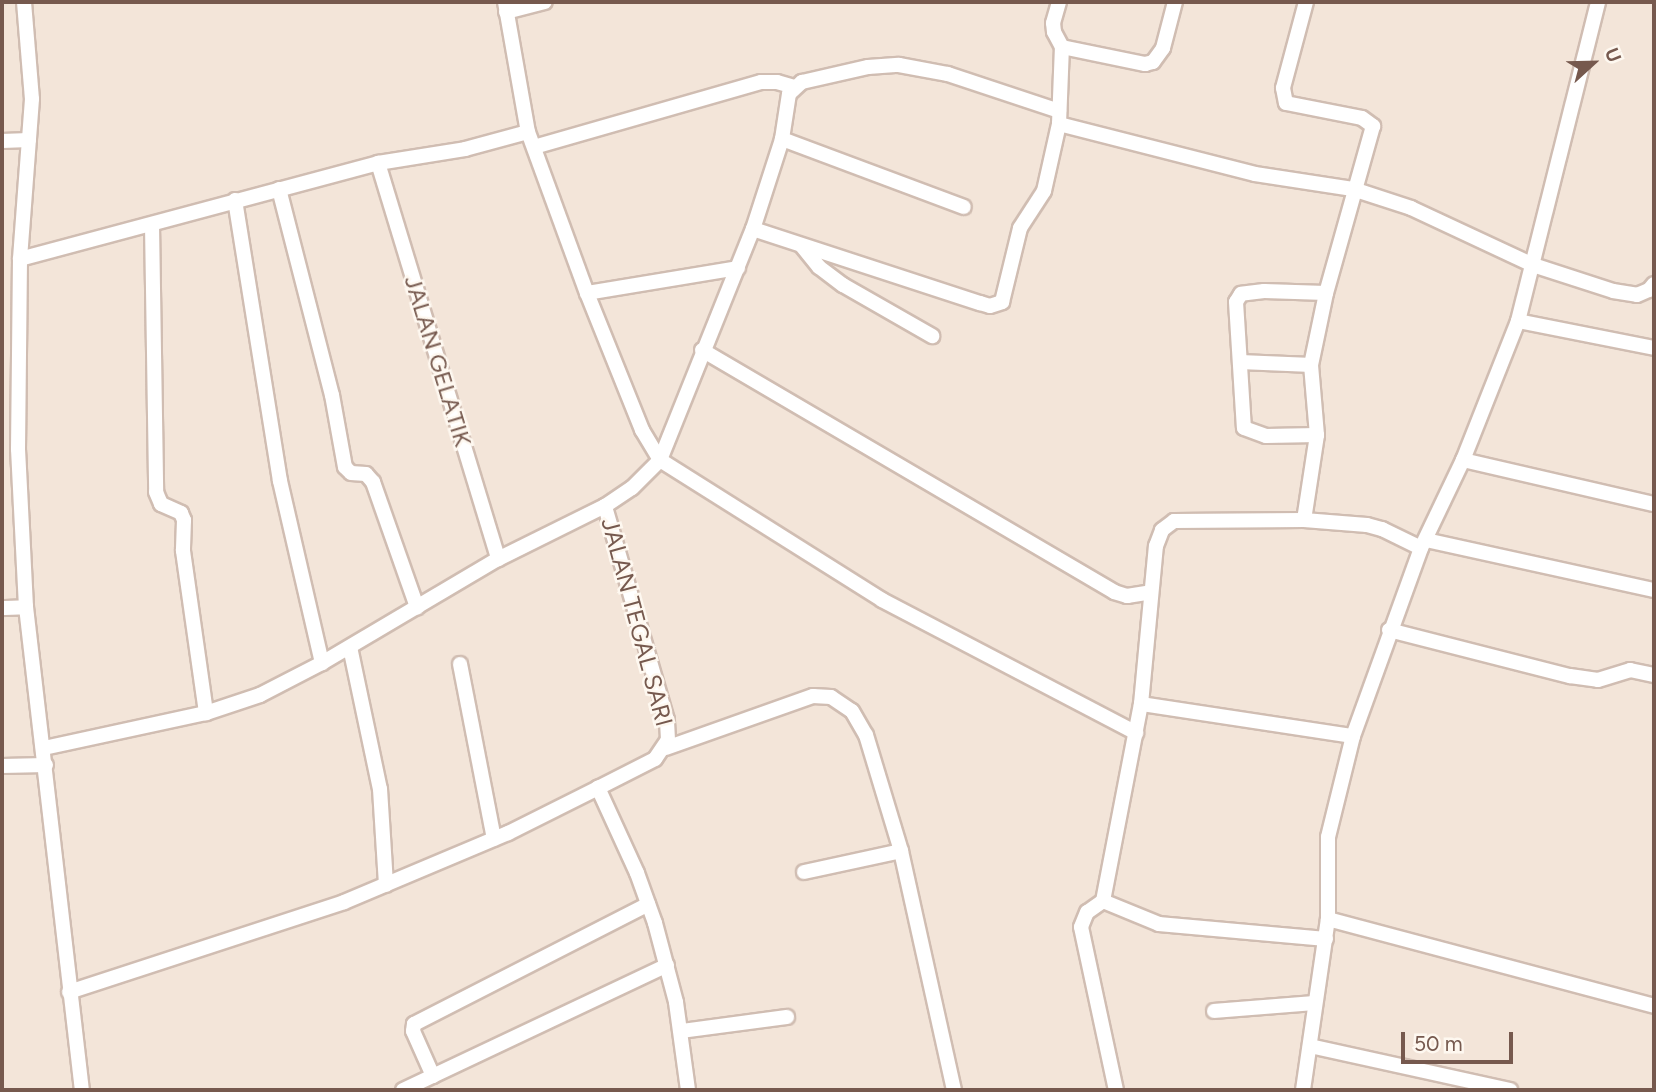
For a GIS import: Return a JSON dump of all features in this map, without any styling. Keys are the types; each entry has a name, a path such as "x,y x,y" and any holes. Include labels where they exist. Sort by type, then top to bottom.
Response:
{"street":[{"path":"24,2 32,75 20,259 18,449 26,607 82,1090"},
{"path":"545,2 505,7 528,132 587,293 642,430 660,460 882,600 1136,733"},
{"path":"753,229 956,296 990,306 997,304 1005,298 1023,221 1044,191 1059,118 1062,47 1054,32 1053,23 1059,2"},
{"path":"1062,47 1145,64 1153,62 1163,48 1175,2"},
{"path":"1304,520 1317,435 1311,365 1353,188 1373,132 1369,120 1286,103 1283,96 1306,2"},
{"path":"1303,1090 1328,919 1328,837 1353,736 1389,631 1423,544 1463,460 1518,321 1598,2"},
{"path":"534,147 761,82 776,82 794,87 802,82 868,67 899,65 948,74 1059,118 1241,171 1353,188 1411,208 1533,265 1613,291 1637,295 1649,290 1654,284"},
{"name":"JALAN TEGAL SARI","path":"69,992 320,910 386,885 494,839 645,766 666,748 667,720 606,506 632,488 660,460 702,350 753,229 782,139 789,94 794,87"},
{"path":"20,259 378,163 465,149 528,132"},
{"path":"782,139 964,207"},
{"path":"2,141 29,140"},
{"name":"JALAN GELATIK","path":"378,163 498,559"},
{"path":"279,189 332,395 345,467 351,473 366,474 373,482 417,607"},
{"path":"235,200 280,481 322,663"},
{"path":"152,225 156,492 161,504 181,513 184,520 183,551 206,713"},
{"path":"801,245 815,263 844,285 932,336"},
{"path":"587,293 738,268"},
{"path":"1317,435 1266,436 1244,428 1236,302 1241,295 1264,291 1326,293"},
{"path":"1518,321 1654,348"},
{"path":"702,350 1114,592 1127,596 1152,592"},
{"path":"1241,362 1311,365"},
{"path":"1463,460 1654,504"},
{"path":"44,748 206,713 260,695 322,663 498,559 606,506"},
{"path":"1116,1090 1081,926 1087,912 1103,901 1141,704 1159,536 1174,521 1304,520 1367,525 1423,544 1654,590"},
{"path":"2,608 26,607"},
{"path":"1389,631 1570,676 1598,680 1630,670 1654,675"},
{"path":"349,647 380,789 386,885"},
{"path":"460,664 494,839"},
{"path":"666,748 799,699 821,695 841,702 852,712 866,735 901,851 954,1090"},
{"path":"1141,704 1353,736"},
{"path":"2,766 46,765"},
{"path":"598,788 649,904 682,1031 688,1090"},
{"path":"804,872 901,851"},
{"path":"1103,901 1159,924 1326,939"},
{"path":"433,1076 414,1031 415,1024 649,904"},
{"path":"1328,919 1654,1006"},
{"path":"403,1090 667,965"},
{"path":"1214,1011 1314,1003"},
{"path":"682,1031 787,1017"},
{"path":"1310,1045 1510,1090"}],"shaded area":[{"path":"2,2 1654,2 1654,1090 2,1090"}]}
